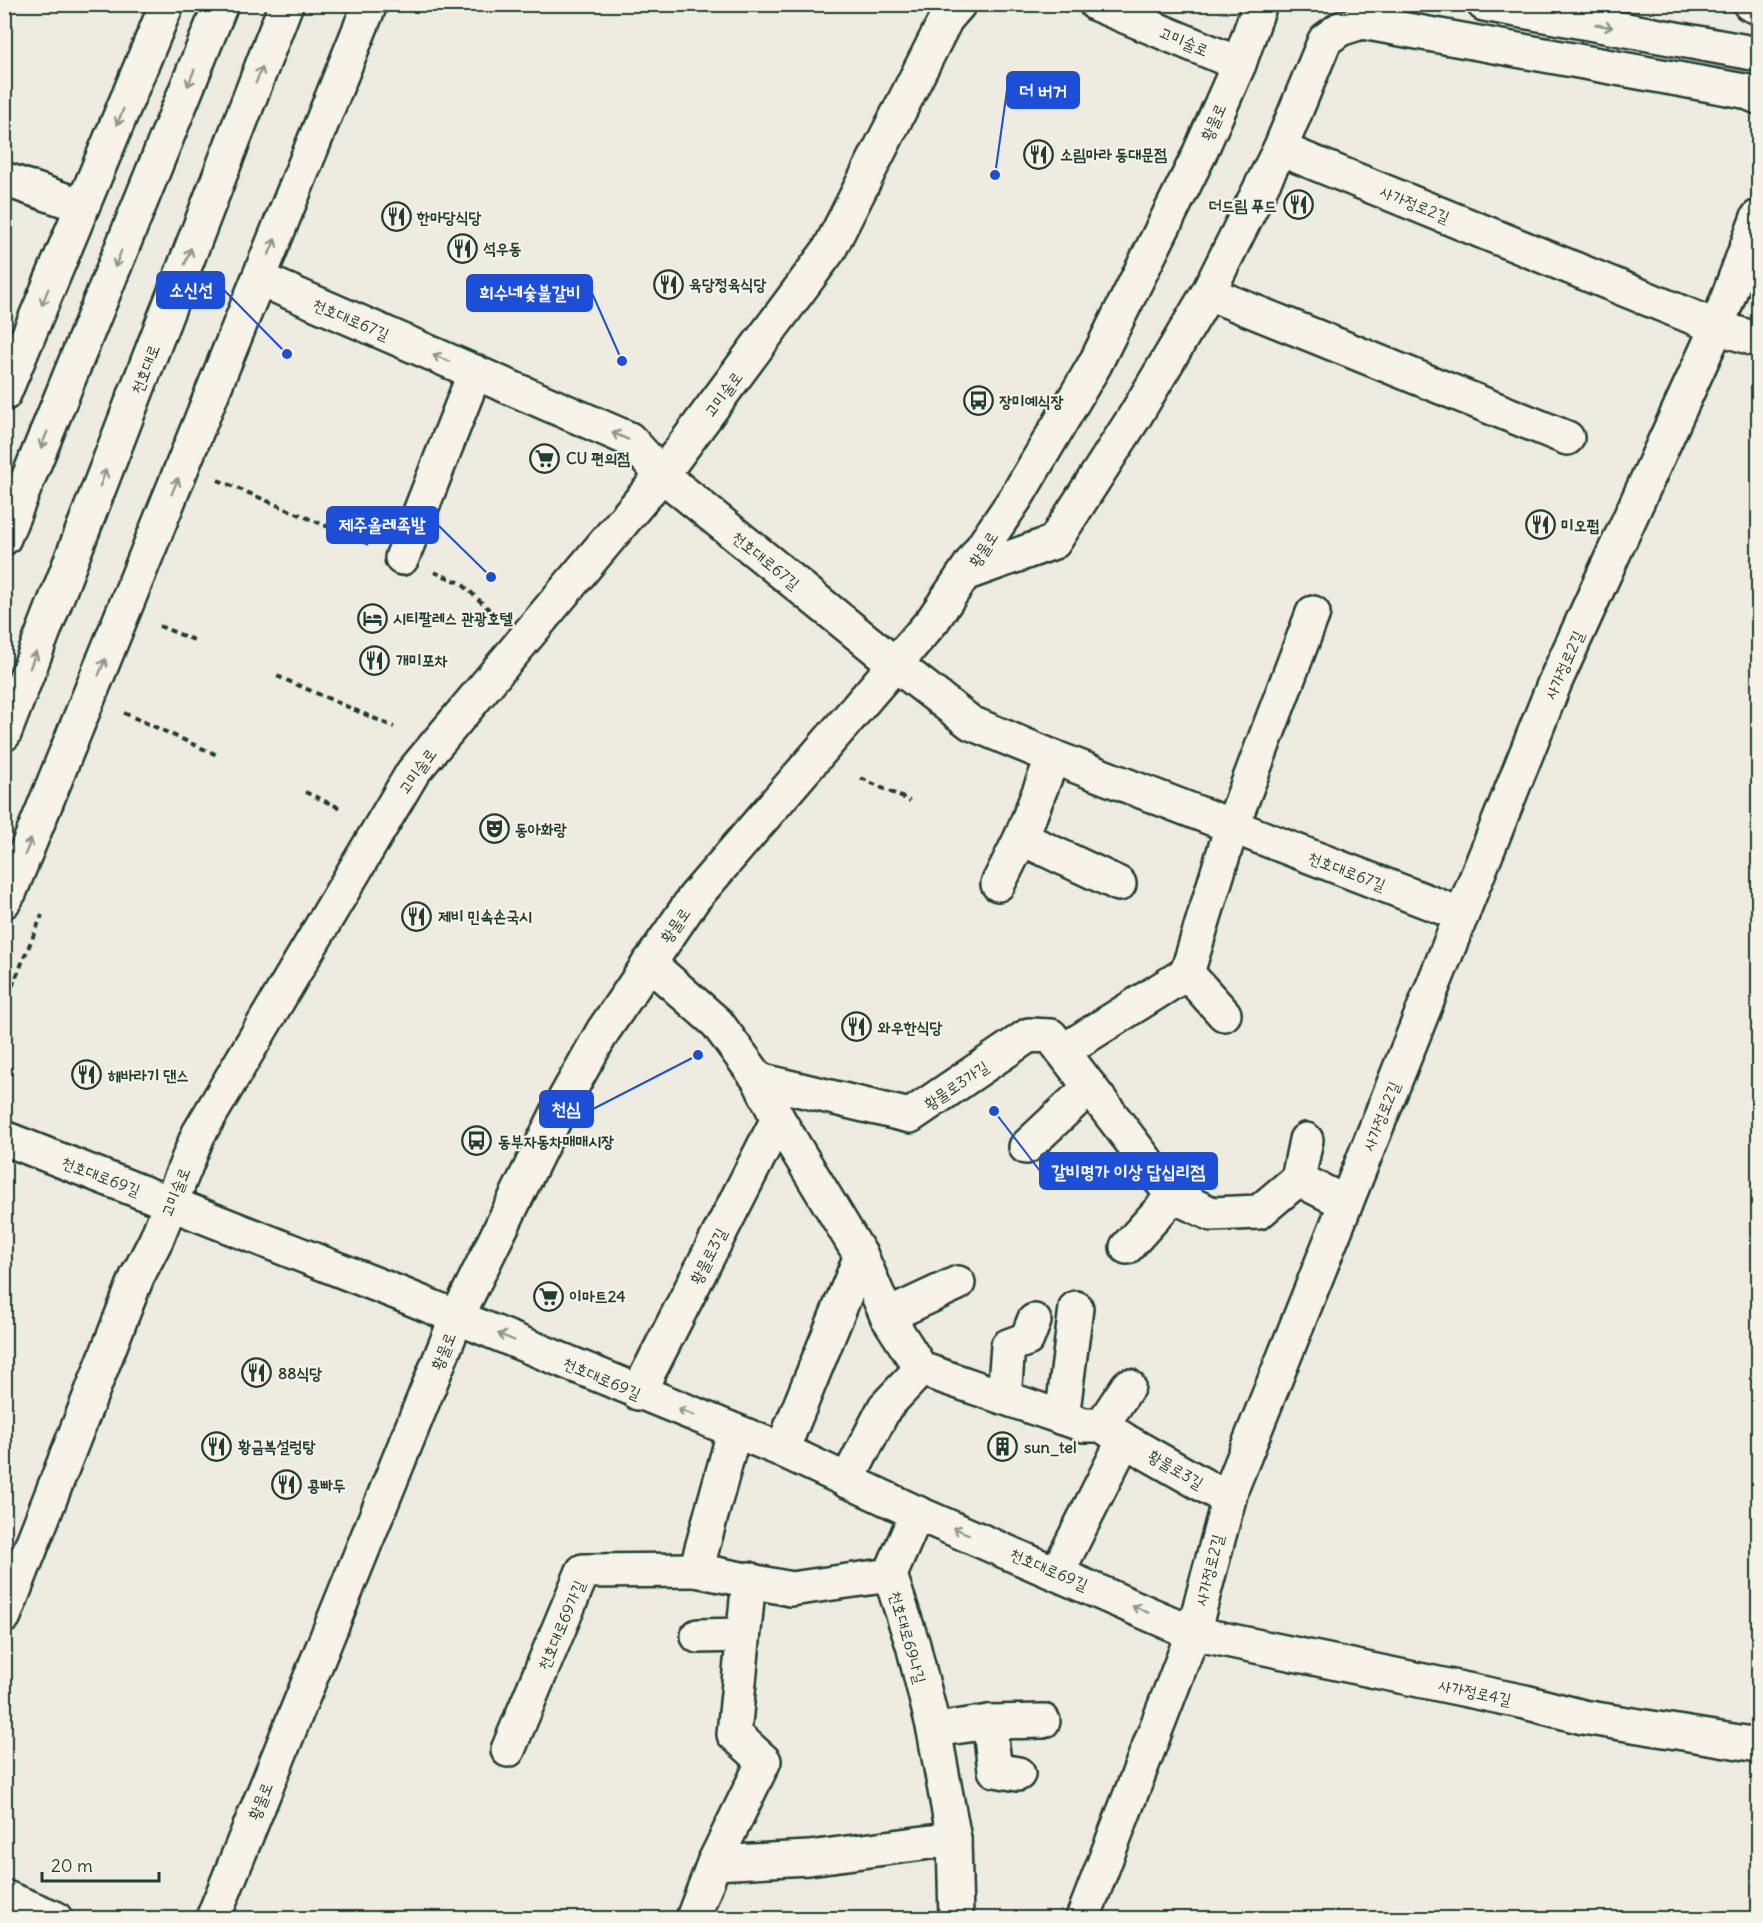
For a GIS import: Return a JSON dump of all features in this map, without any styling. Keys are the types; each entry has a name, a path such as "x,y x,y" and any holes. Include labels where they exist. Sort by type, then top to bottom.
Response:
{"street":[{"path":"4,394 167,4"},
{"path":"4,538 221,4"},
{"name":"천호대로","path":"4,734 286,4"},
{"path":"4,901 15,880 370,4"},
{"name":"고미술로","path":"4,1616 137,1277 156,1240 198,1135 413,772 662,475 829,250 946,19 959,4"},
{"name":"고미술로","path":"1096,4 1239,64"},
{"name":"황물로","path":"213,1918 457,1317 562,1104 603,1031 694,898 933,620 1017,496 1095,364 1198,157 1239,64 1260,4"},
{"path":"1484,4 1758,54"},
{"path":"1750,4 1758,7"},
{"path":"967,573 1054,542 1135,416 1209,293 1280,149 1325,40 1340,29 1362,22 1744,91 1758,97"},
{"name":"사가정로2길","path":"1280,149 1717,327 1758,340"},
{"path":"4,179 82,206"},
{"name":"사가정로2길","path":"1083,1918 1193,1633 1227,1499 1555,682 1717,327 1758,217"},
{"name":"천호대로67길","path":"260,279 629,439 662,475 971,723 1053,757 1462,915"},
{"path":"1209,293 1567,438"},
{"path":"402,558 475,372"},
{"path":"1063,1051 1187,973 1232,826 1313,613"},
{"path":"998,884 1021,838 1053,757"},
{"path":"1021,838 1119,884"},
{"path":"649,963 717,1023 759,1080 778,1119 861,1256 887,1316 921,1369 885,1407 847,1481"},
{"path":"1187,973 1224,1014"},
{"name":"황물로3가길","path":"759,1080 910,1116 1029,1035 1051,1036 1173,1196 1212,1214 1259,1212 1298,1179"},
{"path":"1026,1147 1090,1087"},
{"name":"황물로3길","path":"638,1393 778,1119"},
{"name":"천호대로69길","path":"4,1138 457,1317 782,1450 918,1513 1193,1633"},
{"path":"1306,1140 1298,1179 1346,1203"},
{"path":"1126,1246 1173,1196"},
{"path":"782,1450 861,1256"},
{"path":"887,1316 958,1283"},
{"path":"1062,1418 1076,1308"},
{"path":"1004,1397 1008,1346 1027,1339 1034,1321"},
{"name":"황물로3길","path":"921,1369 1062,1418 1113,1432 1227,1499"},
{"path":"1057,1573 1113,1432 1128,1386"},
{"path":"696,1570 734,1432"},
{"name":"천호대로69나길","path":"918,1513 890,1575 913,1645 934,1730 954,1839 956,1918"},
{"name":"천호대로69가길","path":"508,1750 583,1571 696,1570 791,1589 890,1575"},
{"path":"693,1918 714,1863 764,1761 734,1734 749,1579"},
{"name":"사가정로4길","path":"1193,1633 1525,1702 1583,1717 1758,1745"},
{"path":"698,1636 743,1635"},
{"path":"934,1730 989,1722 1044,1721"},
{"path":"989,1722 995,1770 1018,1774"},
{"path":"714,1863 809,1858 954,1839"},
{"path":"4,1897 56,1918"}],"path":[{"path":"159,626 194,640"},
{"path":"277,676 394,727"},
{"path":"124,713 218,754"},
{"path":"861,778 910,801"},
{"path":"304,792 340,808"}],"place":[{"name":"소림마라 동대문점","path":"1039,154"},
{"name":"더 버거","path":"995,175"},
{"name":"더드림 푸드","path":"1298,205"},
{"name":"한마당식당","path":"396,217"},
{"name":"석우동","path":"462,248"},
{"name":"육당정육식당","path":"668,284"},
{"name":"소신선","path":"287,354"},
{"name":"희수네숯불갈비","path":"622,361"},
{"name":"장미예식장","path":"978,401"},
{"name":"CU 편의점","path":"545,458"},
{"name":"미오펍","path":"1540,525"},
{"name":"제주올레족발","path":"491,577"},
{"name":"시티팔레스 관광호텔","path":"372,618"},
{"name":"개미포차","path":"375,660"},
{"name":"동아화랑","path":"494,829"},
{"name":"제비 민속손국시","path":"417,916"},
{"name":"와우한식당","path":"857,1027"},
{"name":"천심","path":"698,1055"},
{"name":"해바라기 댄스","path":"87,1075"},
{"name":"갈비명가 이상 답십리점","path":"994,1111"},
{"name":"동부자동차매매시장","path":"477,1141"},
{"name":"이마트24","path":"548,1296"},
{"name":"88식당","path":"257,1373"},
{"name":"황금복설렁탕","path":"217,1446"},
{"name":"sun_tel","path":"1003,1447"},
{"name":"콩빠두","path":"286,1485"}]}
